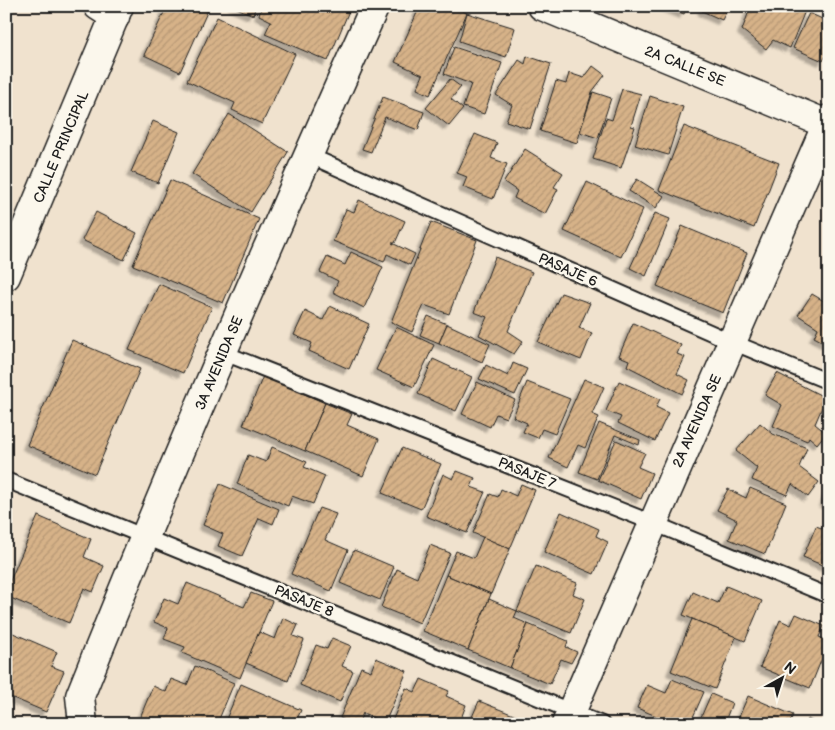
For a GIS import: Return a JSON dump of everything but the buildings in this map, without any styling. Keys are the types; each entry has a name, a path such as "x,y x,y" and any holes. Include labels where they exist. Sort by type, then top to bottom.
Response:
{"street":[{"name":"3A AVENIDA SE","path":"83,724 80,696 145,535 308,155 375,6"},
{"name":"2A CALLE SE","path":"542,6 828,122"},
{"name":"CALLE PRINCIPAL","path":"6,276 111,10"},
{"name":"2A AVENIDA SE","path":"569,717 828,122"}],"lane":[{"name":"PASAJE 6","path":"308,155 732,342 829,382"},
{"name":"PASAJE 7","path":"224,353 653,522 829,596"},
{"name":"PASAJE 8","path":"6,480 145,535 569,717 602,724"}]}
